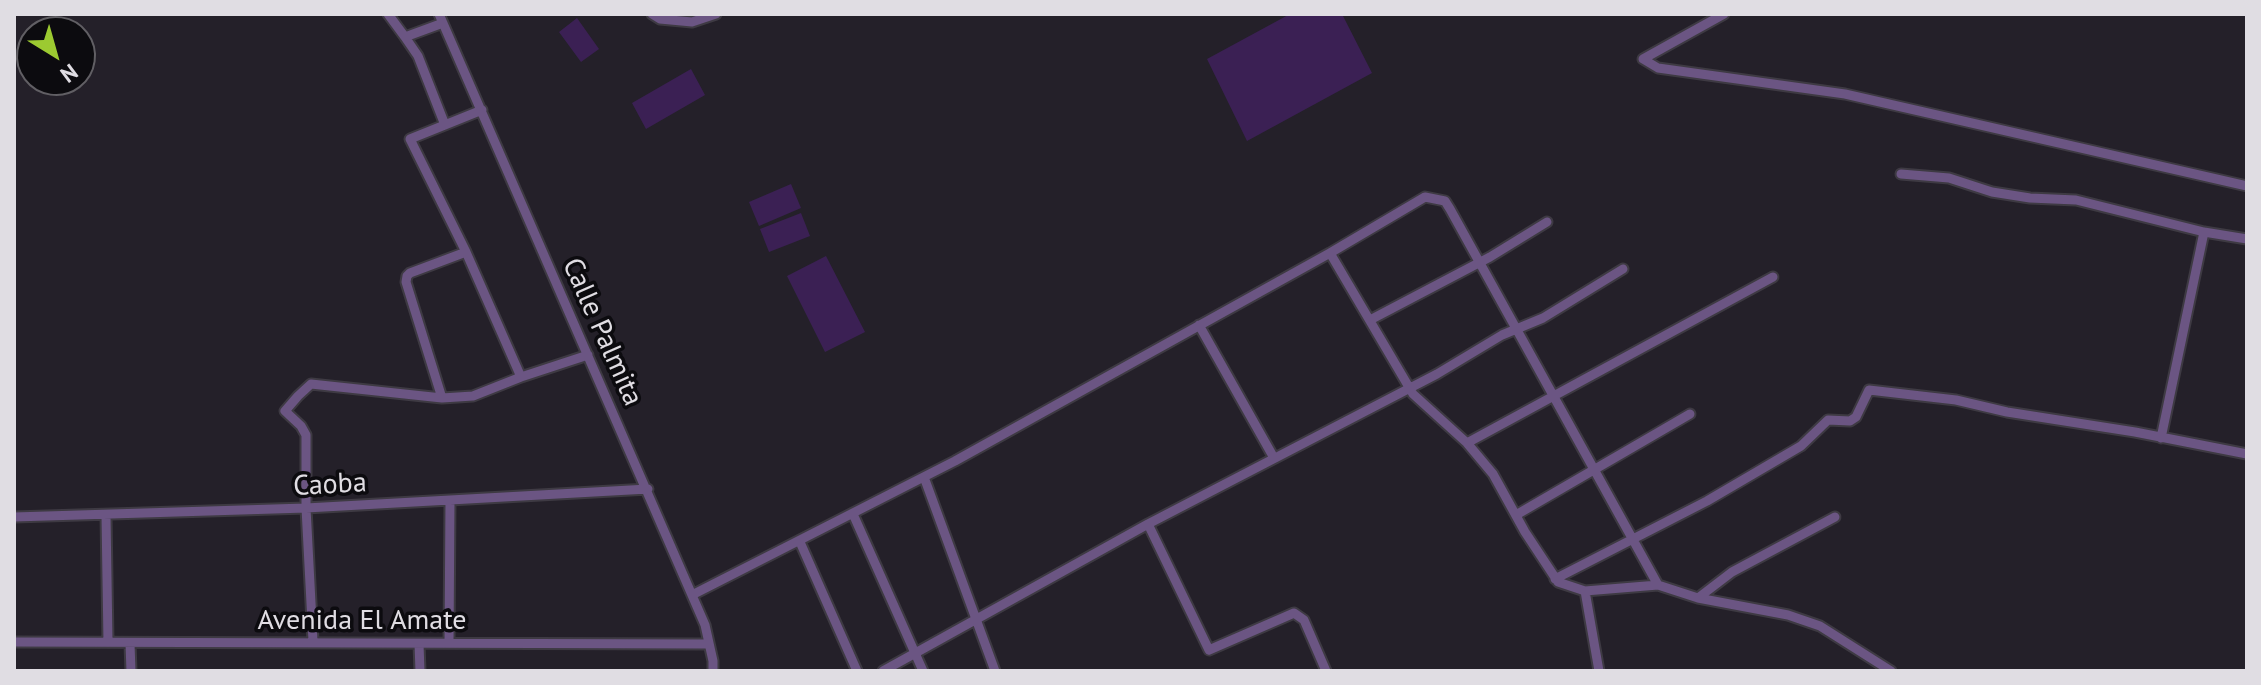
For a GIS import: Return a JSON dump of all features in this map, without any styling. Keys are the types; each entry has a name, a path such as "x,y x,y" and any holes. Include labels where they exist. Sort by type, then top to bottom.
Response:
{"street":[{"path":"388,14 418,56 445,125"},
{"path":"652,14 660,19 692,22 716,14"},
{"path":"1724,14 1643,59 1658,68 1845,94 2247,186"},
{"path":"405,37 441,18"},
{"name":"Calle Palmita","path":"441,18 705,625 713,671"},
{"path":"482,110 410,139 466,252 521,377"},
{"path":"1901,174 1949,178 1992,192 2030,198 2076,200 2204,232 2247,239"},
{"path":"692,595 924,477 1330,253 1425,197 1437,197 1445,201 1450,209 1658,585"},
{"path":"1370,320 1478,263 1547,222"},
{"path":"2161,438 2204,232"},
{"path":"442,398 406,282 410,273 466,252"},
{"path":"1330,253 1413,394 1467,443 1493,474 1555,579 1585,591 1658,585 1698,598 1788,615 1820,626 1891,671"},
{"path":"883,671 1148,524 1410,387 1502,335 1543,318 1623,269"},
{"path":"1467,443 1773,277"},
{"path":"1199,325 1274,458"},
{"path":"313,641 306,508 306,435 285,411 311,384 442,398 473,396 588,355"},
{"path":"1555,579 1707,501 1801,446 1828,420 1850,421 1856,417 1869,390 1956,400 2046,420 2247,454"},
{"path":"1516,515 1690,414"},
{"path":"924,477 995,671"},
{"name":"Caoba","path":"14,517 306,508 648,489"},
{"path":"449,643 450,501"},
{"path":"853,514 923,671"},
{"path":"106,516 108,642"},
{"path":"1698,598 1732,572 1835,517"},
{"path":"1148,524 1209,650 1294,613 1304,620 1326,671"},
{"path":"800,542 857,671"},
{"path":"1585,591 1599,671"},
{"name":"Avenida El Amate","path":"14,642 709,644"},
{"path":"130,644 131,671"},
{"path":"419,644 420,671"}],"shaded area":[{"path":"1290,14 1342,14 1372,73 1247,141 1207,59"},
{"path":"577,18 599,49 581,62 559,32"},
{"path":"691,69 705,95 646,129 632,103"},
{"path":"791,184 801,208 759,226 749,202"},
{"path":"801,213 810,236 769,252 760,229"},
{"path":"826,256 865,332 825,352 787,276"}]}
